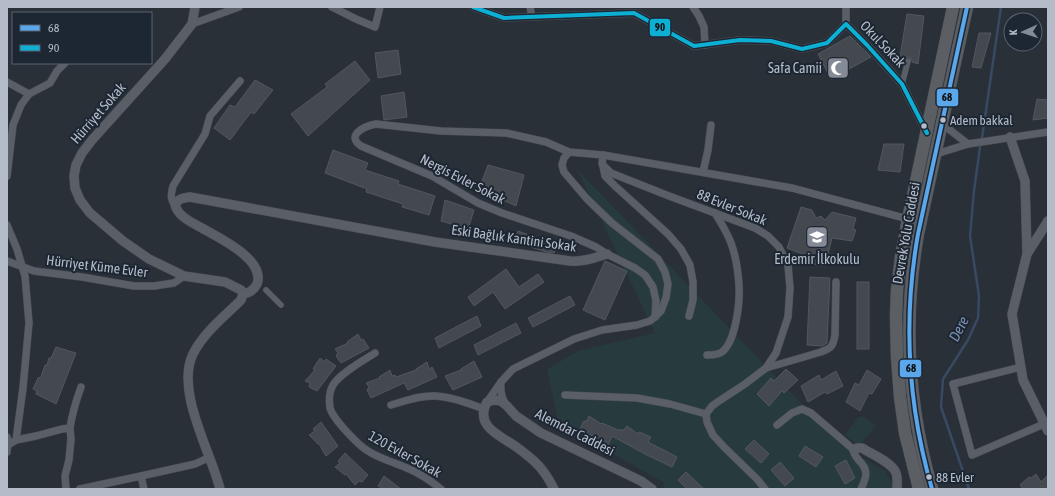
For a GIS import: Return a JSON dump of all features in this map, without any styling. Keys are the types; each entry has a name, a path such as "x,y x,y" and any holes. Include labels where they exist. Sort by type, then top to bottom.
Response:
{"highway":[{"name":"Devrek Yolu Caddesi","path":"919,489 905,433 902,412 896,356 897,290 901,256 908,219 953,7"},
{"name":"Devrek Yolu Caddesi","path":"932,489 917,426 909,353 911,285 914,258 967,7"}],"street":[{"name":"Hürriyet Sokak","path":"195,7 192,24 165,59 85,148 76,165 74,176 75,188 80,200 90,213 149,259 184,276 225,282 240,290 242,297"},
{"path":"332,7 375,27 380,7"},
{"path":"473,7 504,18 634,13"},
{"path":"530,7 532,17"},
{"path":"629,7 634,13"},
{"path":"693,7 704,27 705,44"},
{"path":"846,7 846,24"},
{"path":"192,24 234,8"},
{"name":"Okul Sokak","path":"634,13 694,46 740,40 771,41 802,49 827,43 846,24 902,84 927,133"},
{"path":"902,84 908,61"},
{"path":"7,176 13,125 21,105 29,94 50,83 57,71 64,64"},
{"path":"7,82 29,94"},
{"path":"220,489 190,400 188,384 189,368 193,355 210,329 242,297 255,288 258,277 257,271 252,262 241,252 189,220 176,210 171,194 173,186 205,134 210,116 240,82"},
{"path":"933,107 945,110"},
{"name":"Nergis Evler Sokak","path":"569,152 546,142 506,133 441,131 376,124 361,129 356,134 355,140 361,146 432,176 478,203 502,213 571,236 596,247 607,254"},
{"path":"703,172 712,125"},
{"path":"942,125 968,144"},
{"path":"936,154 968,144 1048,132"},
{"path":"1010,137 1025,181 1027,254 1012,314 1021,368 1023,380 1046,427 972,455 953,384 1021,368"},
{"path":"554,489 548,477 535,462 492,431 485,422 483,414 486,406 501,382 513,369 574,339 602,330 637,325 650,321 661,311 666,298 668,284 665,272 658,259 612,223 587,199 564,172 562,165 564,158 569,152 603,155 792,188 908,219"},
{"path":"603,155 602,164 606,176 668,234 681,249 690,264 693,282 693,300 689,316"},
{"name":"88 Evler Sokak","path":"602,164 611,173 755,228 768,236 779,247 788,265 790,288 788,317 776,354 766,368 712,406 706,414"},
{"name":"Eski Bağlık Kantini Sokak","path":"175,205 181,198 190,197 422,240 578,262 607,254"},
{"path":"707,355 722,352 729,344 734,333 738,309 739,287 737,264 732,244 725,228 715,214"},
{"path":"1027,254 1048,221"},
{"path":"7,225 23,266 30,323 24,388 16,440"},
{"path":"607,254 645,275 653,287 656,302 655,317"},
{"name":"Hürriyet Küme Evler","path":"7,261 34,271 134,286 154,286 174,283 184,276"},
{"path":"766,368 830,349 834,343 835,335 836,282"},
{"path":"266,290 281,305"},
{"name":"120 Evler Sokak","path":"375,353 341,376 332,386 329,396 331,409 338,421 353,438 368,451 407,468 434,483 441,489"},
{"path":"501,382 500,390 507,406"},
{"path":"66,489 65,476 69,460 71,416 81,387"},
{"path":"565,395 637,398 670,404 706,414 707,422 713,435 758,479 765,489"},
{"path":"391,405 415,398 433,396 452,398 486,406"},
{"name":"Alemdar Caddesi","path":"486,406 495,400 501,402 516,416 541,433 641,480 652,489"},
{"path":"777,425 792,413 802,409 811,413 854,450 855,457 865,468 865,480 861,489"},
{"path":"7,452 7,441 70,428"},
{"path":"854,450 857,448 862,448 892,466 897,478 897,489"},
{"path":"80,489 195,464 210,457"},
{"path":"141,476 144,489"}],"green space":[{"path":"577,169 842,446 885,471 896,489 664,489 663,482 559,424 547,369 578,351 655,333"},
{"path":"859,417 864,417 876,426 859,446 845,435"}],"building":[{"path":"907,14 924,16 918,64 912,62 909,57 904,59 900,57"},
{"path":"979,33 991,33 981,68 972,67"},
{"name":"Safa Camii","path":"850,36 871,57 831,79 818,54"},
{"path":"398,50 401,74 378,78 375,53"},
{"path":"355,61 370,80 308,136 291,114 327,87 325,84"},
{"path":"255,80 273,90 254,114 251,112 230,140 214,128 230,105 235,107"},
{"path":"404,92 407,117 384,120 381,96"},
{"path":"1037,99 1048,100 1048,118 1033,120"},
{"path":"884,144 904,144 900,172 878,170"},
{"path":"333,150 368,163 365,170 399,181 398,184 435,196 429,215 402,207 403,204 366,192 367,189 325,173"},
{"path":"488,165 524,175 516,206 479,189"},
{"path":"445,200 474,210 468,229 441,221"},
{"path":"801,207 812,210 816,218 821,216 825,220 832,212 856,218 853,229 856,230 852,241 832,238 825,266 800,262 802,254 787,248"},
{"path":"518,231 557,245 554,253 546,252 514,241"},
{"path":"605,261 627,271 605,320 583,310"},
{"path":"506,269 519,287 538,274 544,282 505,309 493,292 474,306 468,297"},
{"path":"810,277 830,278 827,343 822,346 807,345"},
{"path":"857,282 869,282 869,349 857,349"},
{"path":"570,296 575,305 533,327 528,318"},
{"path":"477,316 481,326 439,348 435,338"},
{"path":"516,323 521,333 478,355 474,345"},
{"path":"358,334 361,340 363,339 369,348 341,363 336,356 338,353 335,349 348,343 347,342"},
{"path":"56,347 76,353 56,404 36,394 37,391 33,389 38,378 41,377 45,365 47,365 49,358 51,358"},
{"path":"320,358 325,362 326,359 336,366 317,391 309,387 310,383 305,381 315,370 313,369"},
{"path":"474,361 482,377 453,390 445,376 461,370"},
{"path":"427,362 429,369 432,367 437,377 408,390 404,383 371,398 367,390 369,387 366,383 380,378 379,377 390,370 392,376 395,375 396,377 416,370"},
{"path":"786,369 798,380 784,393 782,391 769,406 757,394 771,378 774,381"},
{"path":"867,370 881,379 872,394 869,393 860,411 846,402 855,383 859,385"},
{"path":"836,371 843,386 827,394 825,392 808,402 801,386 819,375 821,380"},
{"path":"589,416 601,424 602,423 618,430 624,430 627,426 638,434 639,432 651,437 648,442 677,457 672,467 612,436 608,445 580,429 584,421 587,421"},
{"path":"321,422 338,446 326,456 319,444 309,435 315,431 313,429"},
{"path":"754,440 769,454 761,463 745,449"},
{"path":"805,446 823,457 816,467 799,456"},
{"path":"345,453 368,475 362,482 359,481 355,485 346,474 345,475 335,467 340,463 338,461"},
{"path":"846,460 855,478 845,484 835,466"},
{"path":"780,462 794,478 785,486 771,470"},
{"path":"686,472 704,489 687,489 678,480"},
{"path":"1036,474 1041,482 1048,475 1048,489 1023,489 1020,485 1029,477 1031,478"},
{"path":"384,476 401,489 384,489 378,486"}],"waterway":[{"name":"Dere","path":"982,138 1001,7"},
{"name":"Dere","path":"969,489 941,407 943,379 968,340 978,318 979,296 970,236 980,147"}],"transit line":[{"name":"90","path":"473,7 504,18 634,13 694,46 740,40 771,41 802,49 827,43 846,24 902,84 927,133"},
{"name":"68","path":"932,489 924,458 913,394 910,362 910,298 918,234 967,7"}],"place":[{"name":"Safa Camii","path":"838,68"},
{"name":"Adem bakkal","path":"943,120"},
{"name":"Erdemir İlkokulu","path":"817,237"},
{"name":"88 Evler","path":"929,477"}]}
